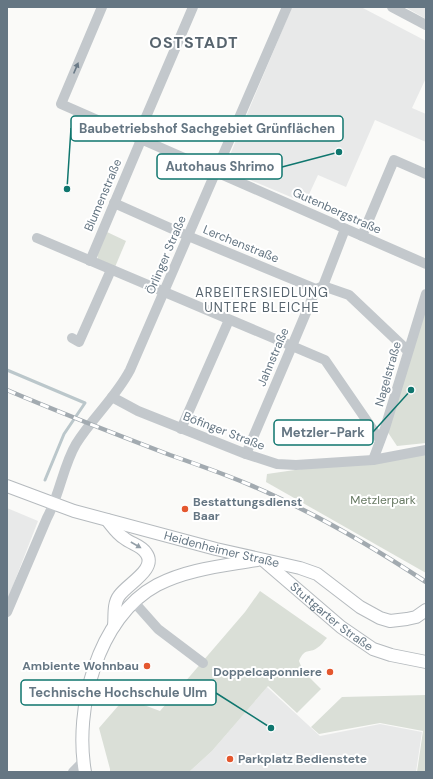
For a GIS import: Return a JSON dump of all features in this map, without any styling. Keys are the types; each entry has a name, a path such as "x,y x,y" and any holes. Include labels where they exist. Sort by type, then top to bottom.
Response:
{"main road":[{"name":"Heidenheimer Straße","path":"7,486 54,504 107,520 300,568 317,574 360,608 380,618 390,620 407,619 416,617 426,610"},
{"path":"107,520 124,539 142,548 149,559 148,568 119,595 115,610 114,626"},
{"path":"84,767 82,726 88,687 98,658 114,626 134,602 157,585 173,578 205,569 262,559"},
{"name":"Stuttgarter Straße","path":"262,559 347,631 373,649 391,655 426,662"}],"street":[{"name":"Gutenbergstraße","path":"102,7 61,104 426,264"},
{"name":"Blumenstraße","path":"90,260 193,7"},
{"name":"Örlinger Straße","path":"7,612 54,504 74,448 90,424 124,382 130,370 287,7"},
{"path":"392,7 426,25"},
{"path":"362,236 394,160 426,174"},
{"name":"Lerchenstraße","path":"114,203 188,236 319,287 349,295 408,351"},
{"name":"Jahnstraße","path":"246,454 292,346 345,229"},
{"path":"37,238 325,360 380,440"},
{"path":"72,338 79,342 111,270"},
{"name":"Nagelstraße","path":"373,460 426,294"},
{"path":"181,429 229,320"},
{"name":"Böfinger Straße","path":"112,397 138,411 181,429 246,454 277,464 296,465 373,460 426,450"},
{"path":"134,602 158,629 203,663"},
{"path":"73,772 84,767"}],"shaded area":[{"path":"292,7 361,7 426,41 426,78 412,108 426,114 426,142 375,120 346,187 318,175 305,203 224,169"},
{"path":"405,7 426,7 426,19"},
{"path":"7,508 38,521 7,601"},
{"path":"267,687 320,736 380,724 422,732 416,772 189,772 212,751"}],"green space":[{"path":"107,232 126,241 115,267 98,259 97,255"},
{"path":"426,294 426,443 397,446 385,428"},
{"name":"Metzlerpark","path":"426,451 426,573 266,482 267,474"},
{"path":"260,591 327,638 314,650 305,652 299,661 303,671 321,689 297,713 268,686 212,751 189,772 110,772 99,728 125,698 160,711 245,612"},
{"path":"426,695 426,772 417,772 423,731 380,723 319,734 311,727 342,697"}],"waterway":[{"path":"7,370 85,403 64,434 45,480"}],"railway":[{"path":"7,390 266,492 336,527 426,582"}],"place":[{"name":"Autohaus Shrimo","path":"339,152"},
{"name":"Baubetriebshof Sachgebiet Grünflächen","path":"67,189"},
{"name":"Metzler-Park","path":"411,390"},
{"name":"Bestattungsdienst Baar","path":"185,509"},
{"name":"Ambiente Wohnbau","path":"147,666"},
{"name":"Doppelcaponniere","path":"330,672"},
{"name":"Technische Hochschule Ulm","path":"271,728"},
{"name":"Parkplatz Bedienstete","path":"230,759"}],"district":[{"name":"OSTSTADT","path":"194,42"},
{"name":"ARBEITERSIEDLUNG UNTERE BLEICHE","path":"262,300"}]}
